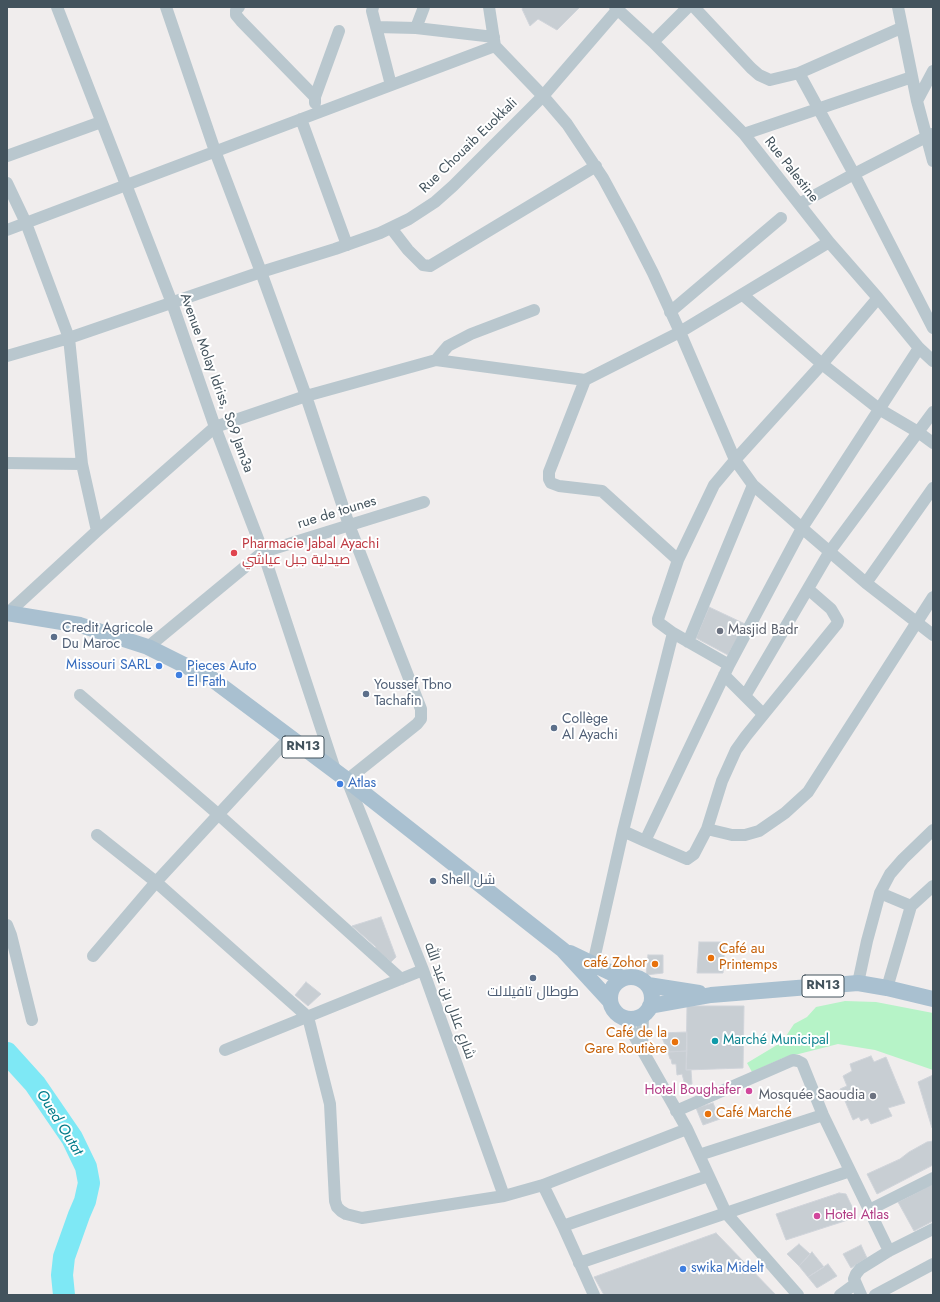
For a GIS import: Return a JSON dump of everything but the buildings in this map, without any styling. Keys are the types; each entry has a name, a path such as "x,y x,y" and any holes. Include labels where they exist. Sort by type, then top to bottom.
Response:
{"main road":[{"name":"RN13","path":"7,613 80,625 148,647 212,679 290,737 563,950 609,1000 610,1006 614,1011 624,1018 637,1018 647,1011 711,995 858,983 887,988 933,1000"},
{"name":"RN13","path":"563,950 622,978 629,976 636,977 643,980 648,985 711,995"},
{"path":"609,1000 612,987 622,978"},
{"path":"647,1011 652,999 652,992 648,985"}],"street":[{"name":"Avenue Molay Idriss, So9 Jam3a","path":"57,7 172,304 215,427 263,552 341,777"},
{"path":"166,7 215,152 306,396 349,526 421,709 421,719 417,724 341,777"},
{"path":"239,7 236,10 236,14 241,21 315,97"},
{"path":"373,7 372,11 391,85"},
{"path":"416,28 424,7"},
{"path":"490,7 494,42 567,124 596,166 633,233 680,332 734,460 753,485 866,583 933,636"},
{"path":"653,42 688,7"},
{"path":"694,7 759,76 770,80 799,73 901,28"},
{"path":"898,7 901,28 917,101 929,135 933,161"},
{"name":"Rue Palestine","path":"617,8 653,42 744,134 829,242 919,348 933,361"},
{"name":"Rue Chouaib Euokkali","path":"7,356 70,338 172,304 261,272 380,233 409,219 435,202 453,186 543,96 617,8"},
{"path":"376,27 416,28 494,42"},
{"path":"315,114 315,97 339,31"},
{"path":"7,230 391,85 494,42"},
{"path":"917,101 933,71"},
{"path":"799,73 854,174 933,328"},
{"path":"744,134 912,77"},
{"path":"301,119 348,244"},
{"path":"7,156 101,122"},
{"path":"799,204 929,135"},
{"path":"391,228 408,250 423,265 430,266 596,166"},
{"path":"7,183 26,223 70,338 82,464 97,531"},
{"path":"670,312 781,218"},
{"path":"7,613 215,427 306,396 436,360 586,380 680,332 829,242"},
{"path":"743,295 822,364 879,409 918,432 933,443"},
{"path":"764,714 745,696 726,670 688,642 661,626 658,619 678,560 714,485 734,460 822,364 878,298"},
{"path":"436,360 448,346 471,334 534,310"},
{"path":"645,841 726,670 802,528 919,348"},
{"path":"586,380 549,472 550,483 560,486 602,491 678,560"},
{"path":"745,696 830,551 933,412"},
{"path":"7,463 82,464"},
{"path":"688,642 753,485"},
{"path":"866,583 933,488"},
{"name":"rue de tounes","path":"148,647 263,552 424,502"},
{"path":"623,831 687,859 694,854 707,829 728,767 736,750 838,621 831,610 808,589"},
{"path":"707,829 732,835 745,835 759,831 785,813 808,792 933,597"},
{"path":"593,964 623,831 673,633"},
{"path":"80,695 219,815 400,979"},
{"path":"93,956 156,882 290,737"},
{"name":"شارع علال بن عبد الله","path":"341,777 423,970 504,1196"},
{"path":"858,983 867,941 880,893 890,874 933,830"},
{"path":"97,835 156,882 308,1016 330,1104 336,1207 346,1214 362,1218 504,1196 543,1185 687,1129"},
{"path":"887,988 911,906 933,886"},
{"path":"880,893 911,906"},
{"path":"7,924 32,1020"},
{"path":"224,1050 423,970"},
{"path":"642,1049 647,1011"},
{"path":"624,1018 687,1129 726,1213 798,1295"},
{"path":"676,1111 793,1060 802,1063 823,1115 890,1251"},
{"path":"699,1155 823,1115"},
{"path":"579,1263 850,1171"},
{"path":"563,1226 708,1176"},
{"path":"870,1210 933,1178"},
{"path":"543,1185 594,1295"},
{"path":"861,1295 854,1279 856,1274 868,1263 933,1229"},
{"path":"875,1295 933,1264"},
{"path":"840,1295 855,1284"}],"green space":[{"path":"845,1001 876,1002 933,1013 933,1070 875,1050 838,1044 783,1058 752,1072 747,1063 782,1042 794,1024 807,1017 816,1007"}],"waterway":[{"name":"Oued Outat","path":"7,1053 35,1084 72,1138 86,1167 89,1183 85,1201 64,1257 62,1275 64,1295"}],"place":[{"name":"Pharmacie Jabal Ayachi صيدلية جبل عياشي","path":"234,553"},
{"name":"Masjid Badr","path":"720,631"},
{"name":"Credit Agricole Du Maroc","path":"54,637"},
{"name":"Missouri SARL","path":"159,666"},
{"name":"Pieces Auto El Fath","path":"179,675"},
{"name":"Youssef Tbno Tachafin","path":"366,694"},
{"name":"Collège Al Ayachi","path":"554,728"},
{"name":"Atlas","path":"340,784"},
{"name":"Shell شل","path":"433,881"},
{"name":"Café au Printemps","path":"711,958"},
{"name":"café Zohor","path":"655,964"},
{"name":"طوطال تافيلالت","path":"533,978"},
{"name":"Marché Municipal","path":"715,1041"},
{"name":"Café de la Gare Routière","path":"675,1042"},
{"name":"Hotel Boughafer","path":"749,1091"},
{"name":"Mosquée Saoudia","path":"873,1096"},
{"name":"Café Marché","path":"708,1114"},
{"name":"Hotel Atlas","path":"817,1216"},
{"name":"swika Midelt","path":"683,1269"}]}
